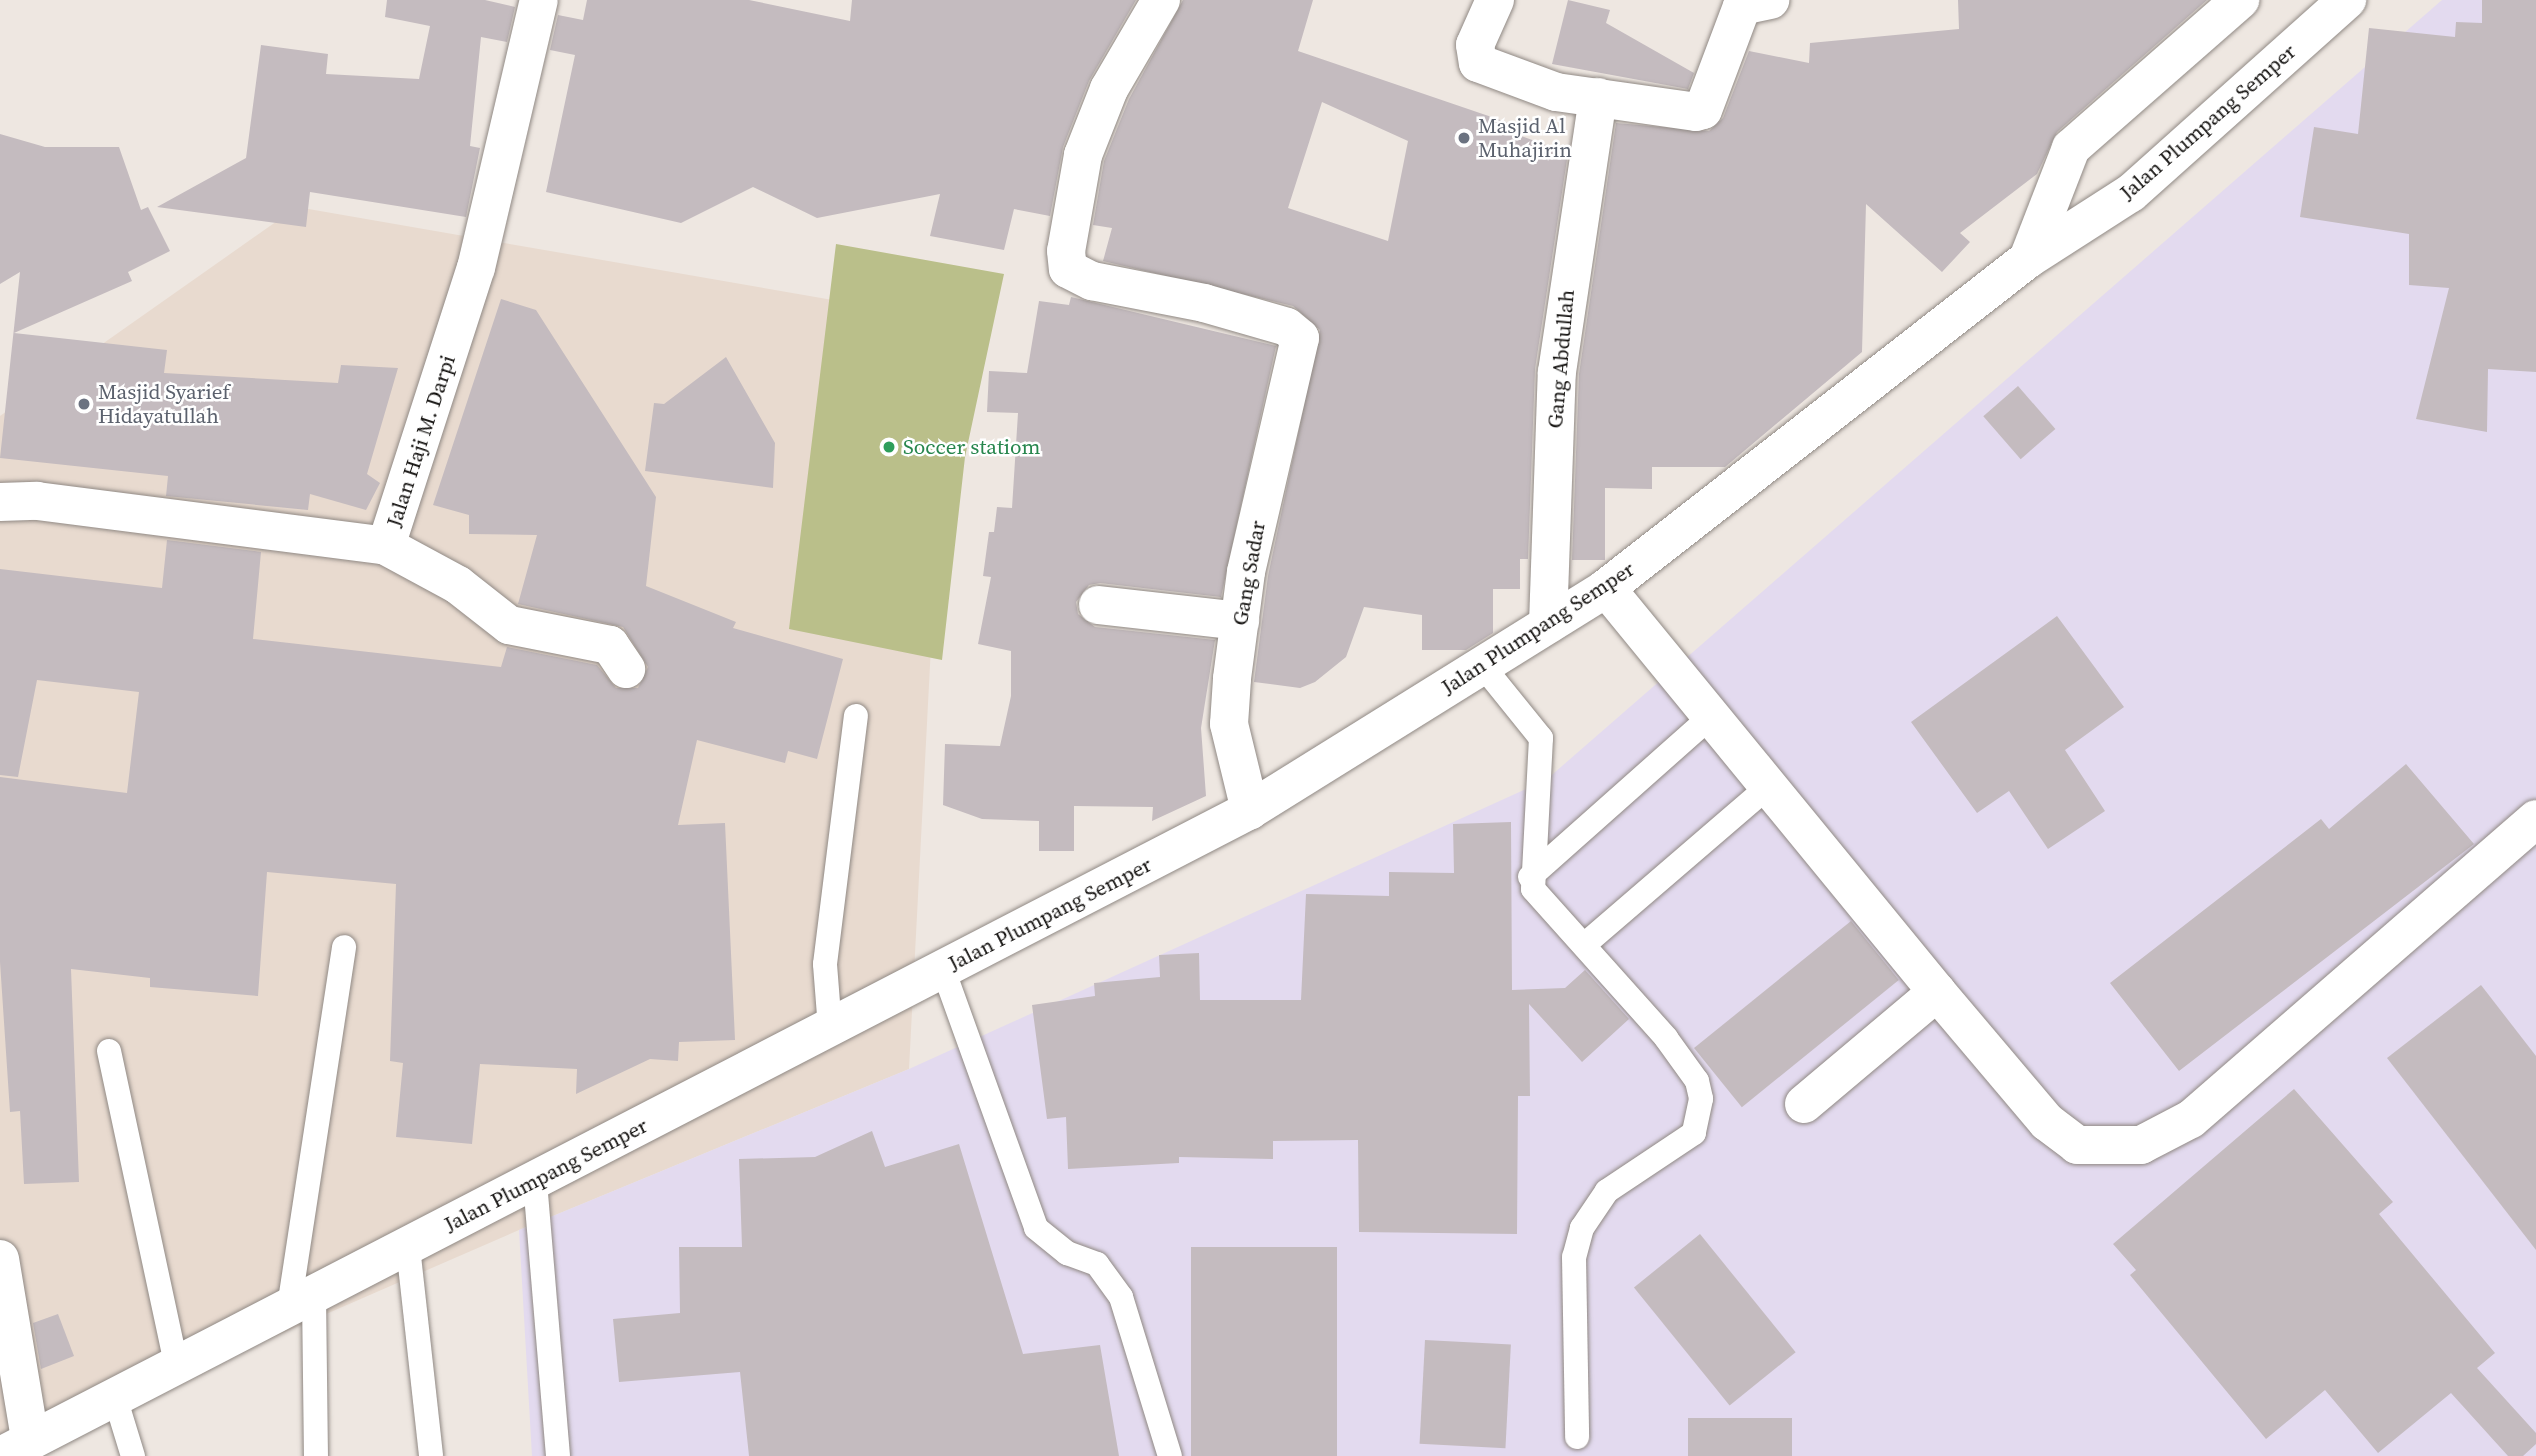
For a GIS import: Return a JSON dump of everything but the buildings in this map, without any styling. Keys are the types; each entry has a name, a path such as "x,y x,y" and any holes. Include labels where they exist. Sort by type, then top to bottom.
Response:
{"street":[{"name":"Jalan Haji M. Darpi","path":"0,502 37,501 386,546 476,268 539,0"},
{"name":"Gang Sadar","path":"1161,0 1109,89 1083,155 1068,269 1092,281 1275,324 1300,338 1240,621 1229,724 1250,810"},
{"path":"1495,0 1475,45 1478,63 1556,92 1701,112 1742,6 1770,0"},
{"path":"2028,259 2071,148 2240,0"},
{"name":"Jalan Plumpang Semper","path":"16,1447 114,1394 535,1182 1250,810 1606,588 2028,259 2131,193 2347,0"},
{"name":"Gang Abdullah","path":"1548,624 1557,372 1598,97"},
{"path":"386,546 458,585 509,625 610,645 626,669"},
{"path":"1606,588 1937,992 2047,1122 2077,1145 2141,1145 2191,1119 2536,819"},
{"path":"1098,605 1240,621"},
{"path":"1804,1104 1937,992"},
{"path":"0,1259 16,1447"}],"lane":[{"path":"1482,665 1541,738 1530,877 1533,889 1674,1049 1697,1082 1701,1107 1694,1133 1606,1191 1582,1228 1574,1257 1577,1437"},
{"path":"830,1028 825,964 856,716"},
{"path":"1530,877 1710,717"},
{"path":"1584,945 1768,787"},
{"path":"316,1456 301,1301 344,947"},
{"path":"943,969 1037,1228 1067,1253 1097,1264 1121,1297 1170,1456"},
{"path":"109,1051 176,1363"},
{"path":"535,1182 558,1456"},
{"path":"408,1247 431,1456"},
{"path":"114,1394 134,1456"}],"shaded area":[{"path":"2442,0 2536,0 2536,1456 532,1456 519,1230 909,1069 1546,780"},
{"path":"297,207 948,320 909,1069 519,1230 0,1456 0,416"}],"green space":[{"name":"Soccer statiom","path":"836,244 1004,274 965,457 942,660 789,629"}],"place":[{"name":"Masjid Al Muhajirin","path":"1464,138"},
{"name":"Masjid Syarief Hidayatullah","path":"84,404"},
{"name":"Soccer statiom","path":"889,447"}]}
